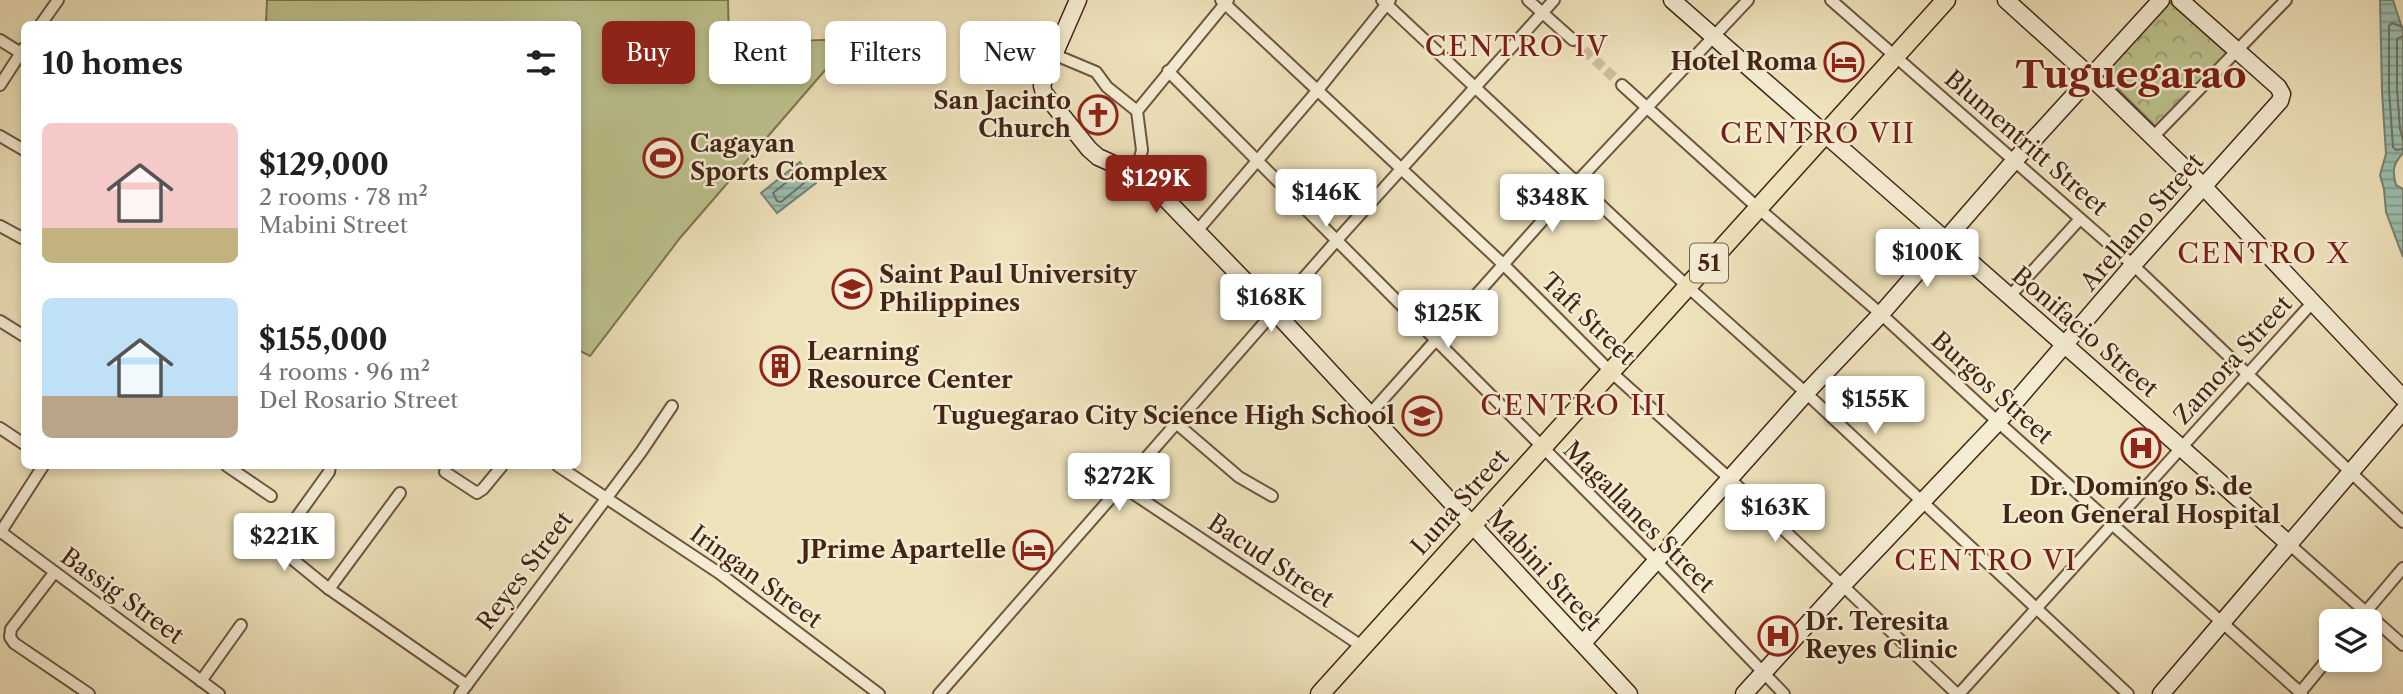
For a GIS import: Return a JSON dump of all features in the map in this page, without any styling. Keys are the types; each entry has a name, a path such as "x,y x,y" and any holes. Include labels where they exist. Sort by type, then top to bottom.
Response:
{"main road":[{"name":"Luna Street","path":"1320,694 1946,0"}],"street":[{"path":"43,21 58,0"},
{"path":"1060,39 1078,0"},
{"path":"1528,0 1573,40"},
{"path":"939,694 1337,240 1554,0"},
{"name":"Bonifacio Street","path":"1672,0 2182,447 2289,544 2354,609"},
{"path":"1369,415 1576,183 1748,0"},
{"name":"Blumentritt Street","path":"1831,0 2133,265 2403,522"},
{"path":"2006,0 2091,77 2203,186 2403,398"},
{"path":"1583,643 2161,0"},
{"path":"2180,0 2238,51"},
{"path":"2153,137 2286,0"},
{"path":"1137,111 1225,1"},
{"name":"Taft Street","path":"1225,1 1504,265 1611,372 1730,479 1958,694"},
{"path":"1197,231 1318,91 1386,1 1576,183 1806,393 2128,694"},
{"path":"0,40 21,51"},
{"name":"Arellano Street","path":"1744,694 1997,422 2280,101 2282,94 2278,87 2238,51"},
{"path":"0,85 21,55"},
{"path":"1060,57 1096,72 1107,87 1137,111 1142,150 1136,174"},
{"name":"Magallanes Street","path":"1168,71 1656,561 1784,694"},
{"name":"Mabini Street","path":"1043,84 1044,93 1089,149 1136,174 1156,189 1275,312 1629,694"},
{"name":"Burgos Street","path":"1622,85 1881,314 1997,422 2300,693"},
{"path":"0,136 21,148"},
{"path":"2010,296 2080,219"},
{"path":"0,226 21,237"},
{"name":"Zamora Street","path":"1958,694 2312,303"},
{"path":"0,321 21,334"},
{"name":"Reyes Street","path":"463,689 672,406"},
{"path":"2161,694 2403,411"},
{"path":"1176,423 1239,477 1272,496"},
{"path":"0,428 21,442"},
{"path":"0,532 41,469"},
{"path":"231,469 271,496"},
{"path":"330,469 283,536 282,546 286,554 463,689"},
{"path":"445,472 477,493 500,469"},
{"name":"Iringan Street","path":"563,469 719,573 879,694"},
{"name":"Bacud Street","path":"1122,486 1363,647"},
{"path":"329,589 400,493"},
{"name":"Bassig Street","path":"0,532 219,694"},
{"path":"2369,609 2403,568"},
{"path":"54,573 11,629 9,637 89,694"},
{"path":"201,681 241,625"},
{"name":"Bonifacio Street","path":"2382,631 2403,646"},
{"path":"2300,693 2319,669"}],"green space":[{"name":"Cagayan Sports Complex","path":"267,0 728,0 728,21 709,21 709,84 811,84 811,40 825,40 825,70 680,238 590,356 581,352 581,21 266,21"},
{"path":"2167,0 2229,55 2157,128 2102,73"}],"water":[{"path":"2380,0 2393,0 2403,31 2403,153 2395,164 2394,172 2396,185 2403,189 2403,257 2386,212 2380,175 2386,154"},
{"path":"800,162 816,183 777,213 761,193"}],"tunnel":[{"path":"1573,40 1622,85"}],"place":[{"name":"Hotel Roma","path":"1844,62"},
{"name":"San Jacinto Church","path":"1098,115"},
{"name":"Cagayan Sports Complex","path":"663,158"},
{"name":"Saint Paul University Philippines","path":"852,289"},
{"name":"Learning Resource Center","path":"780,366"},
{"name":"Tuguegarao City Science High School","path":"1422,416"},
{"name":"Dr. Domingo S. de Leon General Hospital","path":"2141,448"},
{"name":"JPrime Apartelle","path":"1033,550"},
{"name":"Dr. Teresita Reyes Clinic","path":"1778,636"}],"district":[{"name":"CENTRO IV","path":"1517,46"},
{"name":"Tuguegarao","path":"2131,75"},
{"name":"CENTRO VII","path":"1818,133"},
{"name":"CENTRO X","path":"2264,253"},
{"name":"CENTRO III","path":"1574,405"},
{"name":"CENTRO VI","path":"1986,560"}]}
